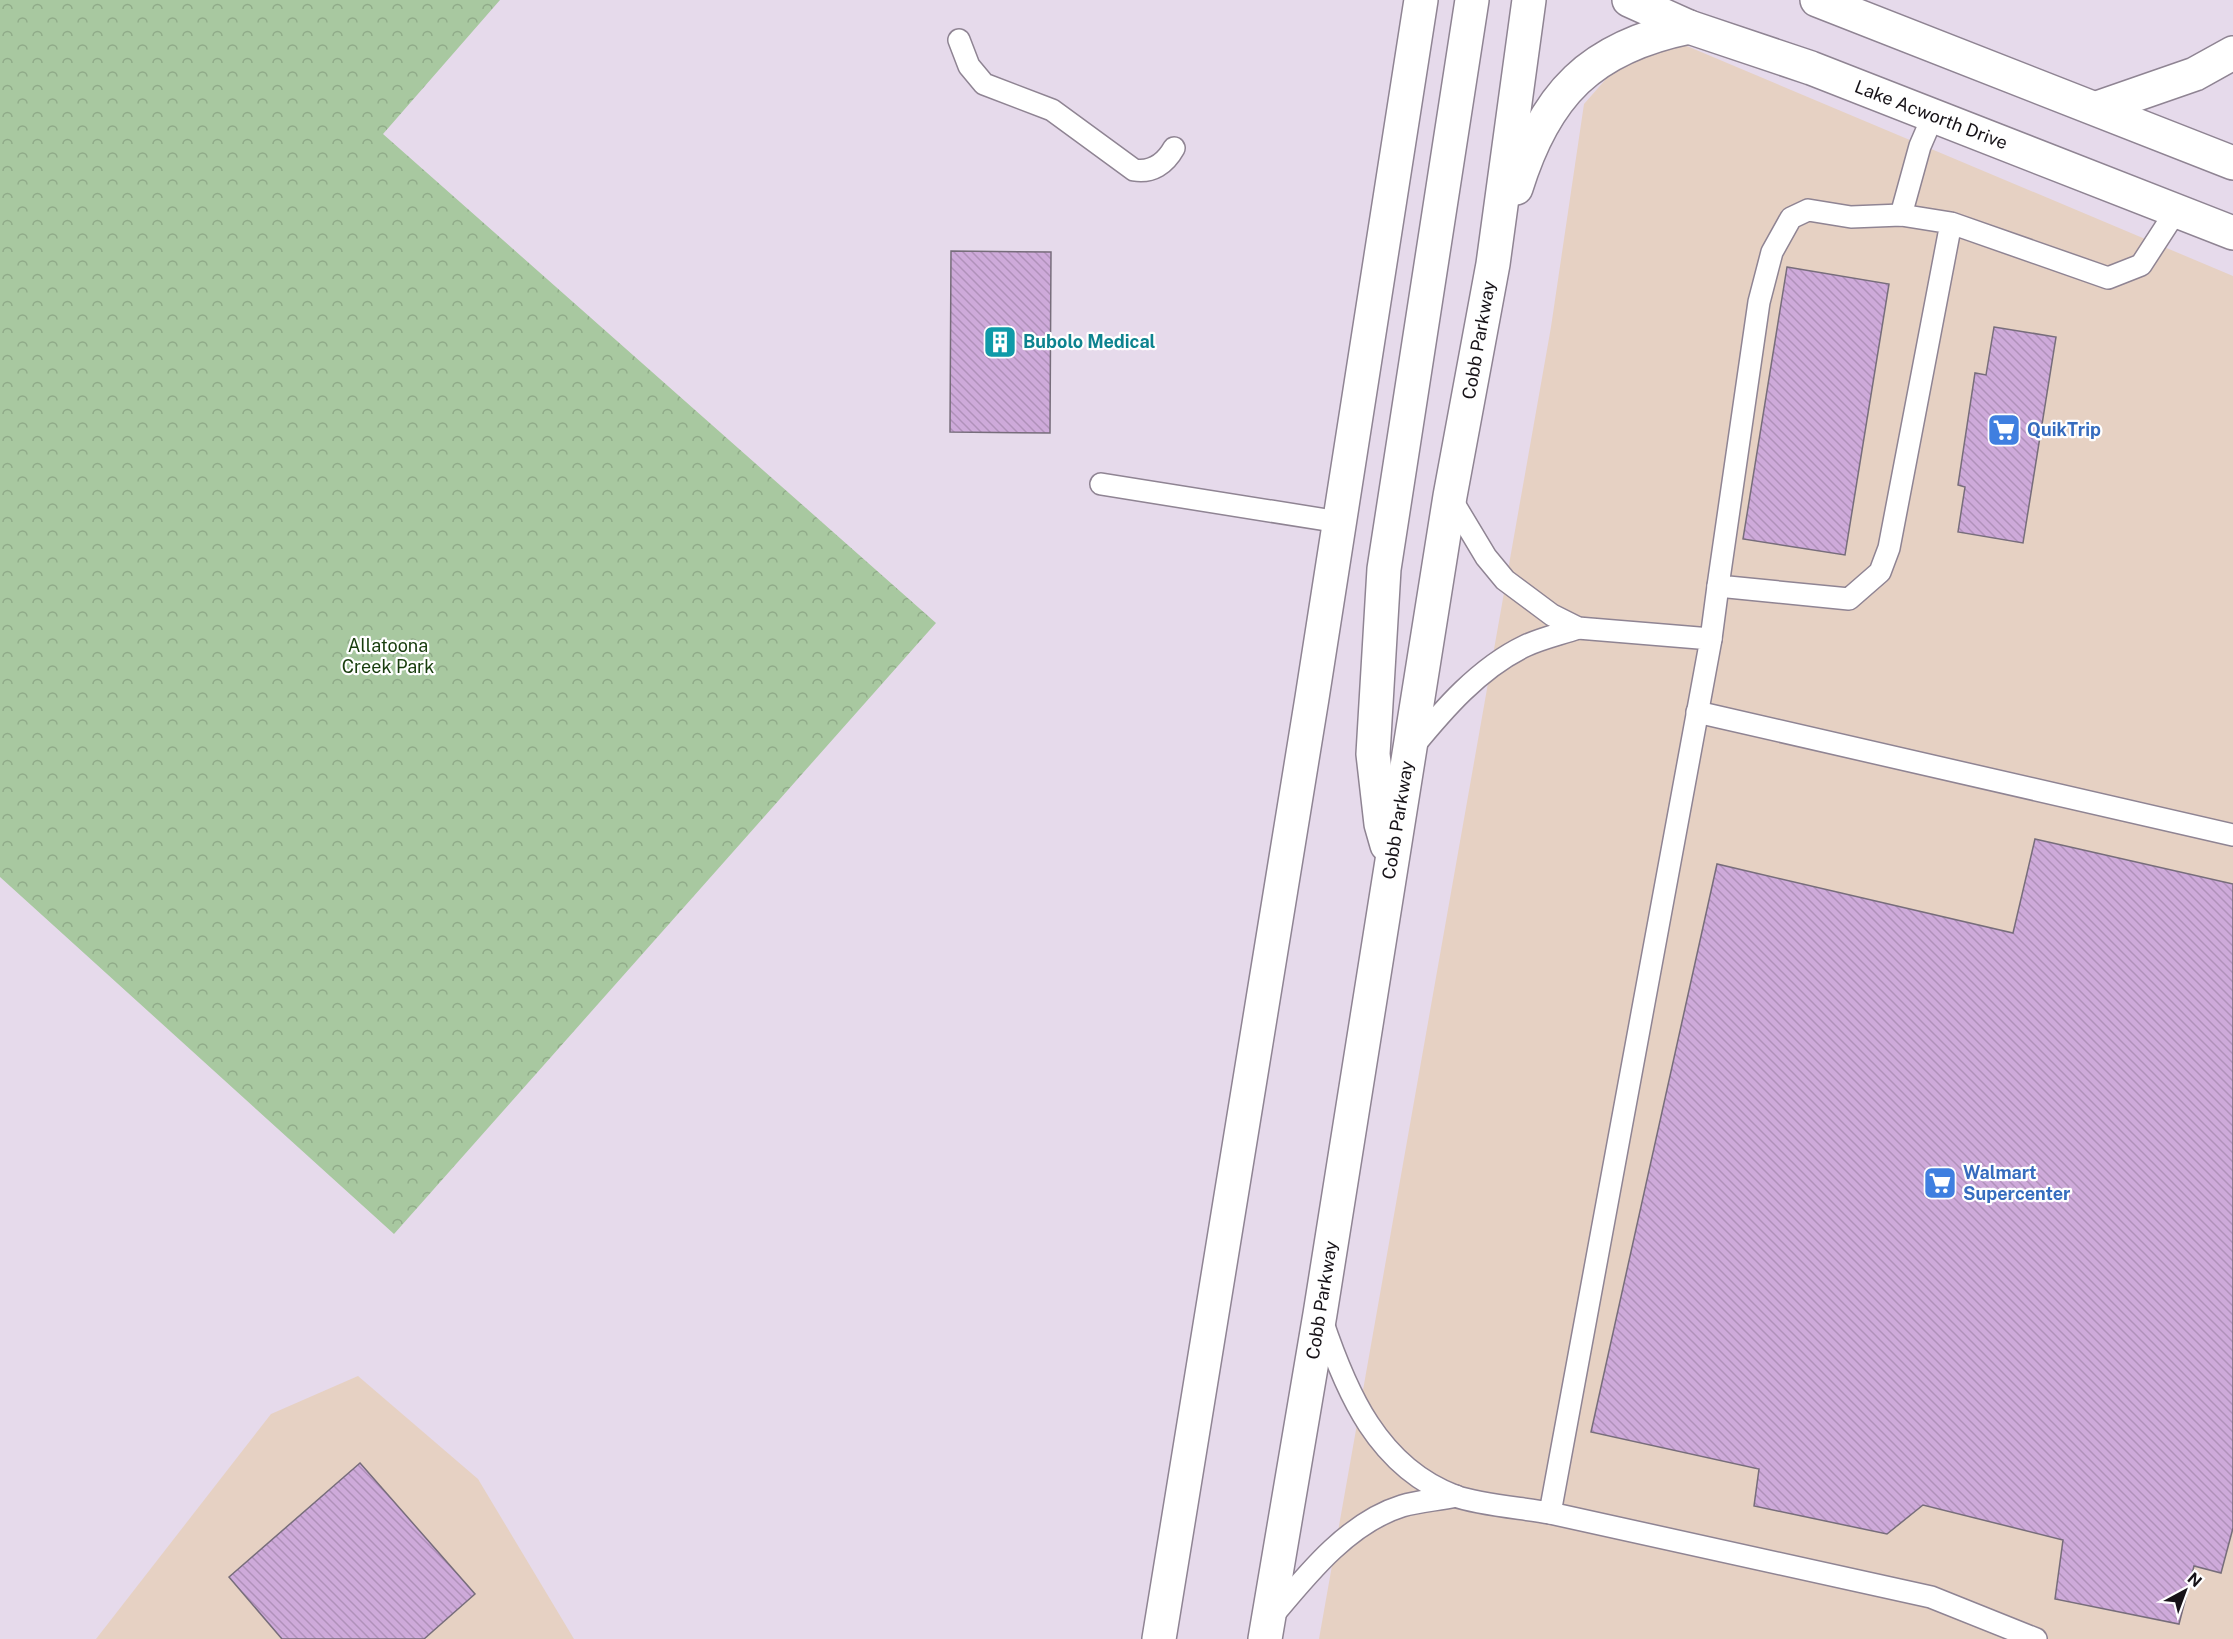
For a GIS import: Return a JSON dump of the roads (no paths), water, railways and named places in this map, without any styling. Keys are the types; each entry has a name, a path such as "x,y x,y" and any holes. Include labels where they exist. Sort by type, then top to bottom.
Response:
{"main road":[{"path":"1159,1639 1421,0"},
{"path":"1392,861 1381,824 1373,754 1384,569 1472,0"},
{"name":"Cobb Parkway","path":"1266,1630 1320,1314 1450,496 1492,264 1529,0"},
{"name":"Lake Acworth Drive","path":"1629,0 1689,27 1811,68 2233,233"},
{"path":"1830,2 2233,163"},
{"path":"1492,264 1527,152 1558,97 1601,58 1658,33 1689,27"},
{"path":"2097,108 2187,78 2233,53"}],"lane":[{"path":"959,40 969,66 984,84 1052,110 1134,170 1146,172 1158,166 1174,148"},
{"path":"1901,215 1920,147 1933,116"},
{"path":"1550,1513 1711,639 1759,302 1772,252 1791,218 1808,210 1851,217 1901,215 1951,223 2108,278 2141,265 2176,211"},
{"path":"1718,586 1849,599 1880,572 1889,548 1951,223"},
{"path":"1101,484 1339,522"},
{"path":"1450,496 1486,557 1505,580 1526,598 1578,628"},
{"path":"1409,751 1458,696 1504,659 1525,646 1578,628 1711,639"},
{"path":"1697,712 2233,835"},
{"path":"1320,1314 1350,1393 1384,1447 1407,1467 1456,1496 1550,1513 1931,1597 2036,1639"},
{"path":"1266,1630 1306,1577 1355,1532 1401,1506 1456,1496"}],"place":[{"name":"Bubolo Medical","path":"1000,342"},
{"name":"QuikTrip","path":"2004,430"},
{"name":"Walmart Supercenter","path":"1940,1183"}],"park label":[{"name":"Allatoona Creek Park","path":"388,656"}]}
